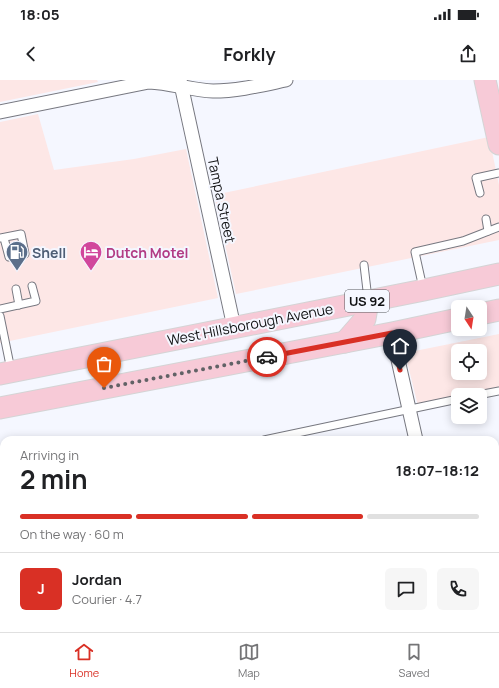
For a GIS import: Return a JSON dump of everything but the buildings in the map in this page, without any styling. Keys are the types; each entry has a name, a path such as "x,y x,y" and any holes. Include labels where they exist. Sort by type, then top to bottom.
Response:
{"main road":[{"path":"485,80 499,144"},
{"name":"West Hillsborough Avenue","path":"6,373 499,274"},
{"path":"344,342 365,319 368,301"},
{"path":"487,313 499,310"},
{"path":"0,408 451,320"}],"street":[{"path":"0,112 149,82 181,83 212,90 234,90 286,80"},
{"name":"Tampa Street","path":"181,83 234,327"},
{"path":"392,333 415,436"}],"lane":[{"path":"480,193 476,178 499,173"},
{"path":"486,219 488,231"},
{"path":"424,290 415,252 463,241 499,227"},
{"path":"8,257 2,238 21,234 25,254"},
{"path":"364,265 368,301"},
{"path":"0,309 36,301 32,286"},
{"path":"16,289 19,305"},
{"path":"0,316 6,373"},
{"path":"487,393 499,391"},
{"path":"283,436 451,400"}],"shaded area":[{"path":"0,80 97,80 98,82 0,102"},
{"path":"38,114 54,170 134,159 186,149 218,298 0,343 0,122"},
{"path":"489,137 499,185 499,240 236,294 214,195"},
{"path":"499,334 499,394 487,394 487,388 451,388 451,403 419,410 405,353"}],"way so far":[{"path":"104,388 267,357"}],"place":[{"name":"Shell","path":"17,272"},
{"name":"Dutch Motel","path":"91,272"}],"route":[{"path":"267,357 392,333 400,370"}]}
